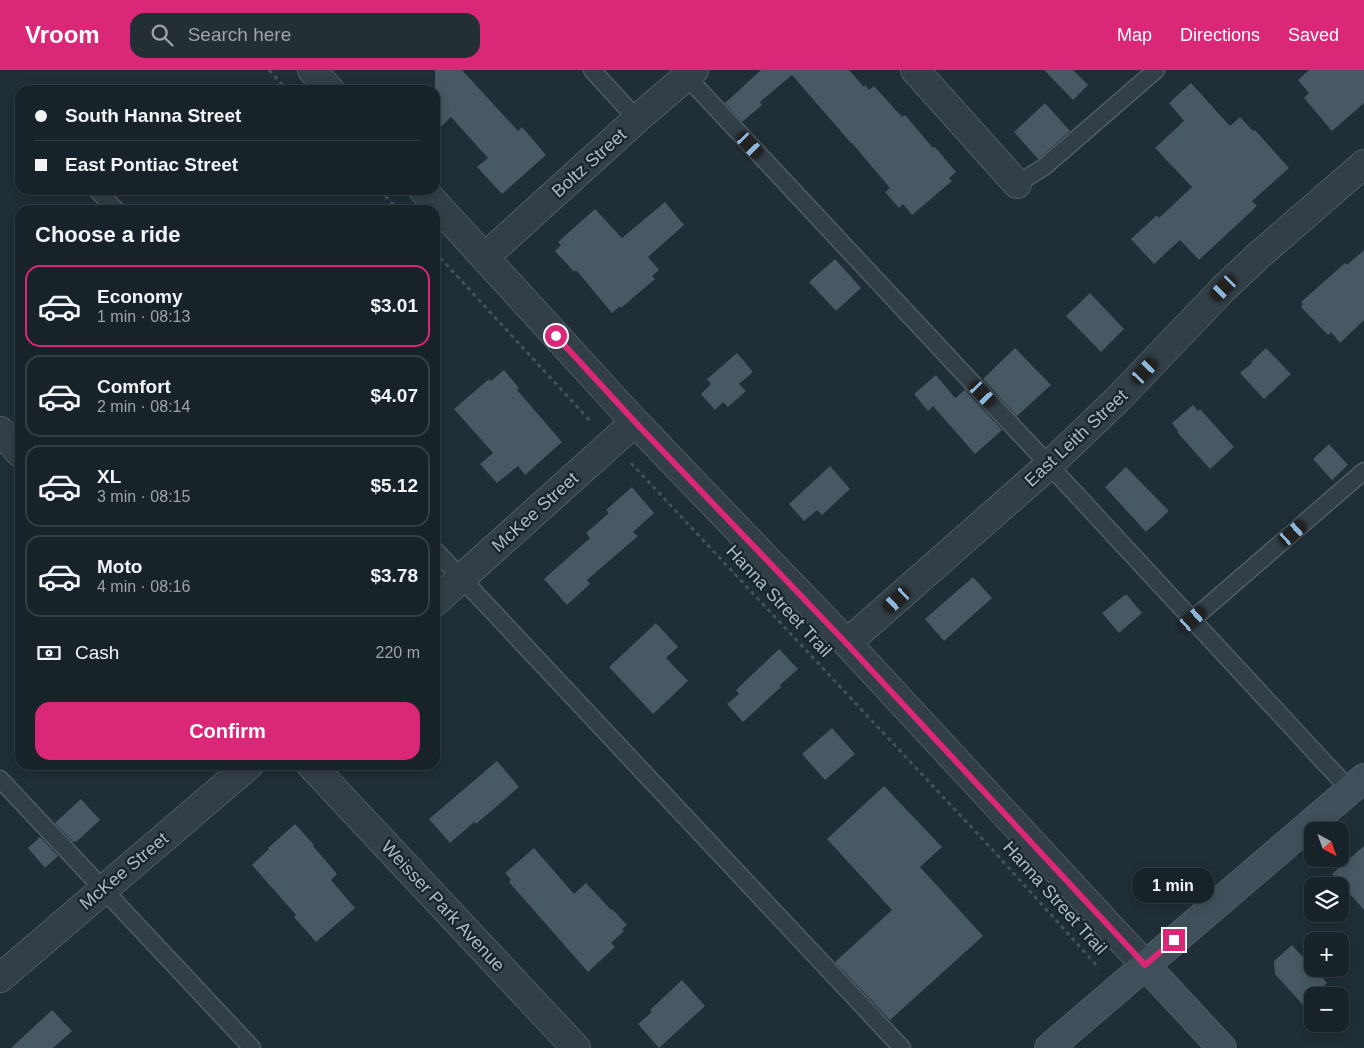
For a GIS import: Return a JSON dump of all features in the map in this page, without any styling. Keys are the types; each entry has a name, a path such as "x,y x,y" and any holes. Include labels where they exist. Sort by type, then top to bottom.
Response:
{"main road":[{"path":"1049,1048 1357,784"},
{"path":"1145,965 1222,1048"}],"street":[{"path":"312,70 326,85"},
{"path":"915,70 1017,184"},
{"name":"Boltz Street","path":"485,257 690,73"},
{"name":"East Leith Street","path":"847,644 1049,464 1118,399 1224,288 1364,164"},
{"path":"428,195 437,205"},
{"path":"440,208 635,422 847,644 1145,965"},
{"name":"McKee Street","path":"440,598 635,422"},
{"path":"0,431 15,448"},
{"name":"McKee Street","path":"0,978 243,770"},
{"name":"Weisser Park Avenue","path":"316,770 576,1048"}],"lane":[{"path":"592,70 637,119"},
{"path":"1017,184 1044,167 1156,70"},
{"path":"690,73 1193,619 1357,784"},
{"path":"102,195 111,205"},
{"path":"1193,619 1364,471"},
{"path":"440,555 902,1048"},
{"path":"0,779 252,1048"}],"path":[{"path":"269,70 282,85"},
{"path":"384,195 394,205"},
{"name":"Hanna Street Trail","path":"440,257 988,845 1101,970"}],"building":[{"path":"435,70 462,70 518,131 522,127 546,155 502,194 477,167 488,158 451,117 440,127 440,85 435,85"},
{"path":"761,70 849,70 864,87 865,85 869,90 874,86 902,117 905,115 933,148 935,147 956,172 949,178 952,181 912,215 903,204 899,208 885,192 890,188 792,75 760,102 762,105 742,122 725,103"},
{"path":"1044,70 1073,70 1088,85 1073,100"},
{"path":"1309,70 1364,70 1364,103 1332,131 1304,98 1309,93 1298,80"},
{"path":"1191,83 1230,126 1240,117 1253,131 1255,130 1289,168 1252,201 1257,206 1199,260 1180,240 1154,264 1131,239 1157,215 1159,218 1192,187 1155,148 1184,121 1169,103"},
{"path":"1045,103 1070,131 1038,159 1014,132"},
{"path":"665,202 684,225 648,257 659,270 652,276 655,279 621,308 620,306 612,313 576,270 574,272 555,251 561,245 558,242 595,209 622,238"},
{"path":"1364,250 1364,320 1340,343 1331,332 1328,335 1301,307 1303,304 1301,302 1345,263 1347,265"},
{"path":"835,259 861,288 836,311 809,282"},
{"path":"1090,293 1124,329 1101,352 1066,316"},
{"path":"1015,348 1051,385 1017,416 983,379"},
{"path":"1266,348 1291,374 1264,399 1240,373"},
{"path":"737,353 753,372 739,384 746,391 728,407 723,402 715,410 701,394 711,384 707,379"},
{"path":"504,370 519,388 517,390 562,442 525,475 518,466 497,483 480,464 493,453 454,409 489,379 491,381"},
{"path":"936,375 955,398 965,390 1002,430 975,454 933,406 928,411 914,394"},
{"path":"1193,405 1198,411 1200,409 1234,447 1210,469 1177,432 1172,423"},
{"path":"1329,444 1348,465 1332,480 1313,459"},
{"path":"830,466 850,489 822,515 817,510 804,521 789,504"},
{"path":"1126,467 1169,511 1146,532 1105,487"},
{"path":"632,487 654,513 633,532 638,536 587,580 590,584 567,605 544,579 590,538 586,533 609,513 606,510"},
{"path":"973,577 992,598 944,641 925,619"},
{"path":"1126,594 1142,613 1119,633 1102,613"},
{"path":"656,623 678,647 666,658 688,681 653,714 609,667"},
{"path":"779,649 798,669 743,722 727,704 739,694 736,690"},
{"path":"832,728 855,754 825,780 802,754"},
{"path":"497,761 519,787 476,824 474,822 450,843 429,819"},
{"path":"884,786 942,847 920,867 983,936 890,1020 835,962 892,910 827,839"},
{"path":"81,799 100,820 76,842 73,842 55,823"},
{"path":"295,824 337,874 331,880 355,908 316,942 294,917 296,915 252,865"},
{"path":"40,837 58,856 45,868 28,848"},
{"path":"1364,846 1364,910 1349,893 1349,877 1335,877 1332,874 1339,868 1349,868 1349,859"},
{"path":"534,848 574,894 586,883 627,925 622,929 624,931 611,943 615,947 588,972 509,882 511,880 505,873"},
{"path":"1292,945 1304,958 1304,977 1321,977 1327,983 1323,987 1304,987 1303,1005 1275,974 1274,961"},
{"path":"682,980 705,1006 659,1048 638,1024"},
{"path":"52,1010 72,1031 53,1048 11,1048"}],"route":[{"path":"556,336 635,422 847,644 1145,965 1174,940"}]}
